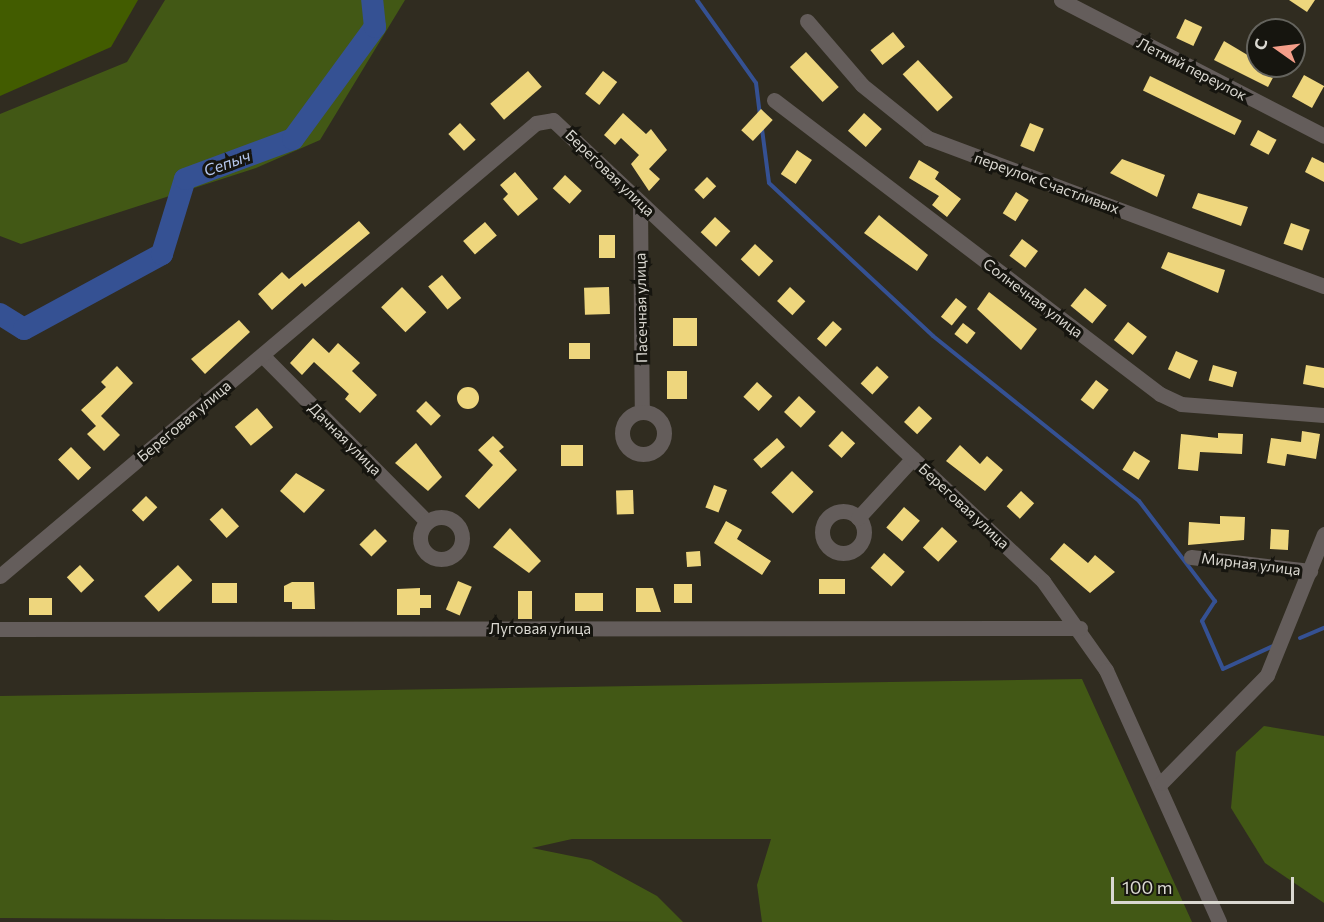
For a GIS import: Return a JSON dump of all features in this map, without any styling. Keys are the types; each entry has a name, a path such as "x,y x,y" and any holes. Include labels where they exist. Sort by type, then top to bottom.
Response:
{"street":[{"name":"Летний переулок","path":"1061,0 1324,136"},
{"name":"переулок Счастливых","path":"807,21 862,85 928,138 1324,286"},
{"name":"Солнечная улица","path":"774,100 1160,394 1181,404 1324,415"},
{"name":"Береговая улица","path":"0,576 545,119 564,127 640,204 1043,581 1080,628 1161,783 1220,922"},
{"name":"Пасечная улица","path":"640,204 642,412"},
{"name":"Дачная улица","path":"262,355 427,522"},
{"path":"858,519 913,458"},
{"path":"1161,783 1267,675 1324,534"},
{"name":"Мирная улица","path":"1191,557 1310,571"},
{"name":"Луговая улица","path":"0,629 1080,628"}],"green space":[{"path":"0,0 138,0 111,47 0,96"},
{"path":"165,0 405,0 320,140 256,168 21,244 0,236 0,114 127,62"},
{"path":"1082,679 1192,922 762,922 757,885 771,839 572,839 532,848 591,860 657,896 683,922 0,918 0,696"},
{"path":"1264,726 1324,736 1324,903 1265,863 1231,808 1236,752"}],"building":[{"path":"1289,0 1315,0 1307,12"},
{"path":"1185,19 1202,27 1193,46 1176,38"},
{"path":"893,32 905,47 882,65 870,50"},
{"path":"1224,41 1246,54 1246,76 1214,60"},
{"path":"806,52 839,87 823,102 790,67"},
{"path":"918,60 953,97 937,112 903,74"},
{"path":"528,71 542,87 504,120 490,104"},
{"path":"603,71 617,82 599,105 585,94"},
{"path":"1150,76 1242,121 1235,135 1143,90"},
{"path":"1306,76 1324,86 1312,108 1292,97 1302,78"},
{"path":"1250,78 1273,78 1268,87"},
{"path":"761,109 773,120 753,141 741,130"},
{"path":"623,113 646,134 651,129 667,150 649,169 660,179 649,191 631,164 639,155 621,138 615,145 604,135"},
{"path":"864,113 882,129 866,147 848,131"},
{"path":"460,123 476,140 464,151 448,134"},
{"path":"1030,123 1044,129 1034,152 1020,146"},
{"path":"1258,130 1277,140 1269,155 1250,145"},
{"path":"797,150 812,160 796,184 781,174"},
{"path":"1312,157 1324,163 1324,182 1305,172"},
{"path":"1122,159 1165,175 1157,197 1110,173"},
{"path":"919,160 939,172 935,179 961,199 947,217 932,205 939,196 909,178"},
{"path":"515,172 538,199 518,216 503,199 508,194 500,185"},
{"path":"565,175 582,191 570,204 553,188"},
{"path":"707,177 716,186 703,199 694,190"},
{"path":"1016,192 1029,200 1015,221 1003,213"},
{"path":"1198,193 1248,207 1241,226 1192,208"},
{"path":"879,215 928,255 917,271 864,233"},
{"path":"715,217 730,231 716,247 701,232"},
{"path":"359,221 370,233 305,287 302,283 272,310 258,294 282,272 289,279"},
{"path":"485,222 497,236 475,255 463,241"},
{"path":"1291,223 1310,230 1302,251 1283,244"},
{"path":"599,235 615,235 615,258 599,258"},
{"path":"1022,239 1038,251 1025,268 1009,256"},
{"path":"755,244 773,261 759,276 741,259"},
{"path":"1168,252 1225,270 1218,293 1161,268"},
{"path":"442,275 461,298 447,310 428,287"},
{"path":"402,287 426,312 405,332 381,307"},
{"path":"609,287 610,314 585,315 584,288"},
{"path":"790,287 805,301 792,315 777,301"},
{"path":"1085,288 1107,306 1092,323 1071,306"},
{"path":"989,292 1037,329 1021,350 977,309"},
{"path":"956,298 967,307 952,325 941,317"},
{"path":"673,318 697,318 697,346 673,346"},
{"path":"239,320 250,332 205,374 191,359"},
{"path":"833,321 842,329 826,347 817,339"},
{"path":"1128,322 1147,337 1133,355 1114,340"},
{"path":"963,323 976,333 967,344 954,334"},
{"path":"313,338 329,353 338,343 360,363 352,371 377,395 360,413 345,399 349,394 314,362 302,375 290,363"},
{"path":"569,343 590,343 590,359 569,359"},
{"path":"1176,351 1198,361 1190,379 1168,369"},
{"path":"1213,365 1237,372 1233,387 1209,380"},
{"path":"1306,365 1324,368 1324,388 1303,384"},
{"path":"117,366 133,383 101,416 120,435 104,451 87,434 96,426 81,410 106,387 101,382"},
{"path":"877,366 889,377 872,394 861,384"},
{"path":"667,371 687,371 687,399 667,399"},
{"path":"1096,380 1109,390 1093,410 1081,400"},
{"path":"757,382 772,396 759,411 743,397"},
{"path":"464,387 472,387 479,394 479,402 472,409 464,409 457,402 457,394"},
{"path":"799,396 816,412 801,428 784,412"},
{"path":"426,401 441,416 431,426 416,411"},
{"path":"919,406 932,418 917,434 904,422"},
{"path":"257,408 273,427 251,446 235,427"},
{"path":"842,431 855,443 842,458 828,446"},
{"path":"1302,431 1320,434 1316,459 1287,454 1285,466 1267,463 1271,438 1301,442"},
{"path":"1218,433 1243,434 1242,454 1200,452 1198,471 1178,469 1181,434 1218,438"},
{"path":"493,436 504,447 499,451 517,470 479,509 465,496 493,465 478,450"},
{"path":"777,438 785,447 761,468 753,459"},
{"path":"416,443 442,477 428,491 395,463"},
{"path":"561,445 583,445 583,466 561,466"},
{"path":"960,445 980,464 987,456 1003,470 985,491 946,461"},
{"path":"71,447 91,468 78,480 58,460"},
{"path":"1134,451 1150,461 1138,480 1122,470"},
{"path":"792,471 814,492 793,513 771,493"},
{"path":"296,473 325,490 304,513 280,491"},
{"path":"714,485 727,490 718,512 705,507"},
{"path":"633,490 634,514 617,515 616,491"},
{"path":"1021,491 1034,503 1020,519 1007,506"},
{"path":"146,496 157,507 143,521 132,510"},
{"path":"904,507 920,521 902,541 886,527"},
{"path":"222,508 239,526 227,538 210,520"},
{"path":"1220,516 1245,517 1244,540 1188,545 1189,522 1220,524"},
{"path":"726,521 742,530 737,539 771,561 762,575 714,543"},
{"path":"942,527 957,541 938,562 923,547"},
{"path":"510,528 541,561 529,573 493,547"},
{"path":"375,529 387,541 371,557 359,545"},
{"path":"1271,529 1289,530 1288,550 1270,549"},
{"path":"1064,543 1088,563 1095,555 1115,572 1090,593 1050,559"},
{"path":"700,551 701,566 687,567 686,552"},
{"path":"884,553 905,572 891,587 871,568"},
{"path":"80,565 94,580 81,593 67,577"},
{"path":"178,565 192,580 159,612 144,596"},
{"path":"819,579 845,579 845,594 819,594"},
{"path":"458,581 472,587 460,615 446,610"},
{"path":"292,582 314,582 315,609 292,609 292,602 284,602 284,586"},
{"path":"212,583 237,583 237,603 212,603"},
{"path":"674,584 692,584 692,603 674,603"},
{"path":"420,588 420,595 431,595 431,608 420,608 420,615 397,615 397,589"},
{"path":"636,588 653,588 661,612 636,612"},
{"path":"518,591 532,591 532,619 518,619"},
{"path":"575,593 603,593 603,611 575,611"},
{"path":"29,598 52,598 52,615 29,615"}],"waterway":[{"name":"Сепыч","path":"0,314 24,329 162,254 185,179 293,139 375,27 372,0"},
{"path":"697,0 756,83 760,115"},
{"path":"762,129 769,183 933,336 1139,501 1215,601 1202,621 1223,669 1273,646"},
{"path":"1300,638 1324,628"}]}
